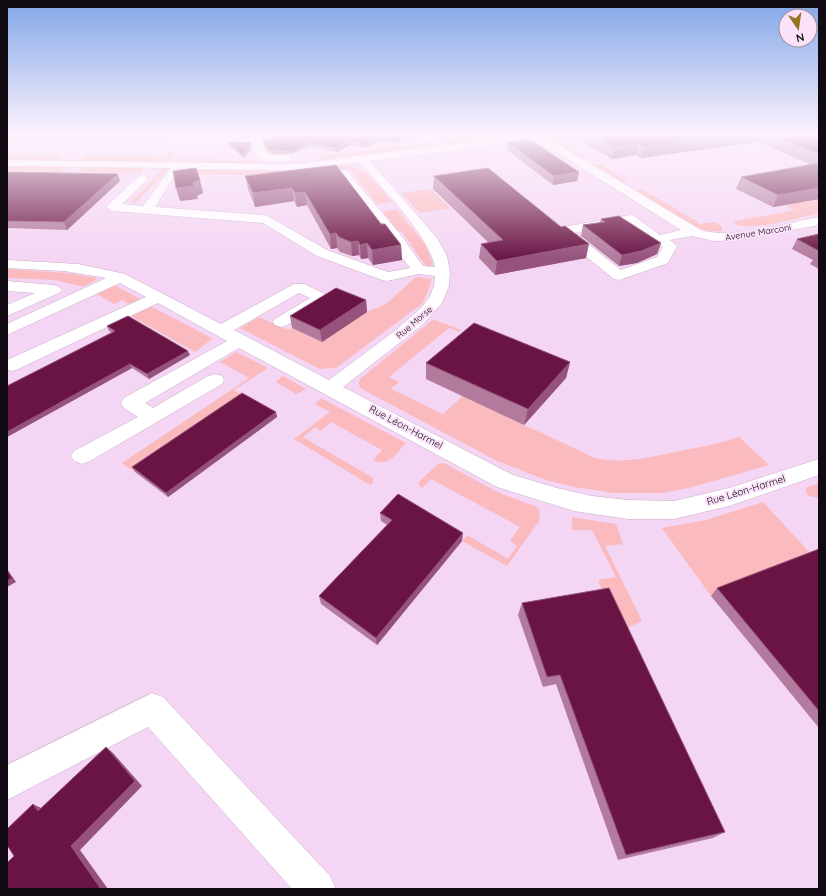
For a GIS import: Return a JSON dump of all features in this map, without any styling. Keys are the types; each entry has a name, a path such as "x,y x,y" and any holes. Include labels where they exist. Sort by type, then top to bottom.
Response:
{"street":[{"path":"145,176 112,207 266,219 322,253 387,277 419,270 443,272"},
{"path":"345,176 419,270"},
{"name":"Rue Morse","path":"331,388 414,325 434,304 443,282 443,272 439,251 377,176"},
{"name":"Avenue Marconi","path":"602,176 692,232 710,237 734,237 819,221"},
{"path":"127,177 143,178"},
{"path":"291,178 304,177"},
{"path":"147,210 168,178 184,178"},
{"path":"372,209 402,205"},
{"path":"658,239 670,246 663,260 619,276 563,231 630,219 658,239 692,232"},
{"name":"Rue Léon-Harmel","path":"7,264 89,268 120,277 505,481 551,497 593,506 634,510 673,510 730,497 819,467"},
{"path":"7,330 120,277"},
{"path":"7,286 54,290 7,311"},
{"path":"222,330 299,287 322,298 281,322"},
{"path":"12,365 159,297"},
{"path":"153,417 131,402 240,340"},
{"path":"82,456 153,417 215,380"},
{"path":"7,783 152,708 317,889"}],"shaded area":[{"path":"7,176 819,176 819,889 7,889"},
{"path":"156,176 162,176 135,203 130,203"},
{"path":"355,176 370,176 392,202 377,204"},
{"path":"609,176 620,176 629,181 619,182"},
{"path":"431,189 450,208 420,213 402,193"},
{"path":"643,190 698,222 698,224 715,222 722,227 722,231 711,231 687,224 633,191"},
{"path":"819,199 819,213 774,224 749,226 739,225 732,222 794,210 785,205"},
{"path":"396,209 425,244 433,265 426,266 402,232 398,231 383,212"},
{"path":"7,269 67,273 96,278 96,280 85,286 80,286 55,280 7,278"},
{"path":"416,277 432,279 423,303 336,368 320,369 240,328 259,317 288,330 292,328 322,342 367,312 386,304"},
{"path":"114,285 140,299 129,304 122,300 114,304 95,293"},
{"path":"150,306 212,339 195,352 131,316"},
{"path":"435,320 461,330 459,332 449,328 389,377 399,382 391,389 443,414 463,396 595,458 605,460 645,458 707,446 739,437 769,465 689,488 662,493 614,493 574,487 546,480 497,461 360,388 360,379 431,321"},
{"path":"236,352 268,368 234,390 245,397 135,472 122,463 249,378 220,362"},
{"path":"283,376 306,389 296,394 276,382"},
{"path":"321,398 406,443 391,459 388,461 379,462 373,460 382,450 331,422 321,431 315,427 303,437 373,478 373,482 370,485 294,439 330,412 315,404"},
{"path":"444,463 497,492 539,508 540,520 507,566 462,541 467,535 508,559 517,546 510,541 520,527 431,479 422,488 418,483 438,464"},
{"path":"819,483 819,498 809,496 806,492 806,488"},
{"path":"763,502 813,556 711,596 662,528 706,520"},
{"path":"572,517 616,524 623,544 605,546 642,621 618,632 598,580 616,577 592,530 572,530"}],"building":[{"path":"7,176 116,176 64,222 7,221"},
{"path":"174,176 199,176 200,180 193,183 194,186 176,188"},
{"path":"245,176 344,176 381,224 385,224 401,245 372,250 367,243 360,245 358,241 351,242 339,237 336,233 330,234 305,192 295,193 292,188 253,193"},
{"path":"434,176 498,176 561,227 565,226 589,244 497,261 481,244 503,240"},
{"path":"819,176 819,188 778,195 741,177"},
{"path":"619,216 661,243 641,251 622,255 583,225 605,222 601,219"},
{"path":"819,234 819,251 797,239"},
{"path":"336,288 366,300 320,330 290,316"},
{"path":"128,316 188,351 147,374 130,364 7,432 7,386 115,331 107,326"},
{"path":"474,323 570,362 528,409 426,363"},
{"path":"242,393 276,412 166,493 132,467"},
{"path":"398,494 463,533 376,638 319,596 392,520 380,513"},
{"path":"819,549 819,711 717,588"},
{"path":"7,570 12,578 7,581"},
{"path":"609,588 725,832 626,855 560,675 547,677 522,603"},
{"path":"106,747 135,781 71,846 101,889 7,889 7,863 14,856 7,845 7,829 33,804 38,811"}]}
